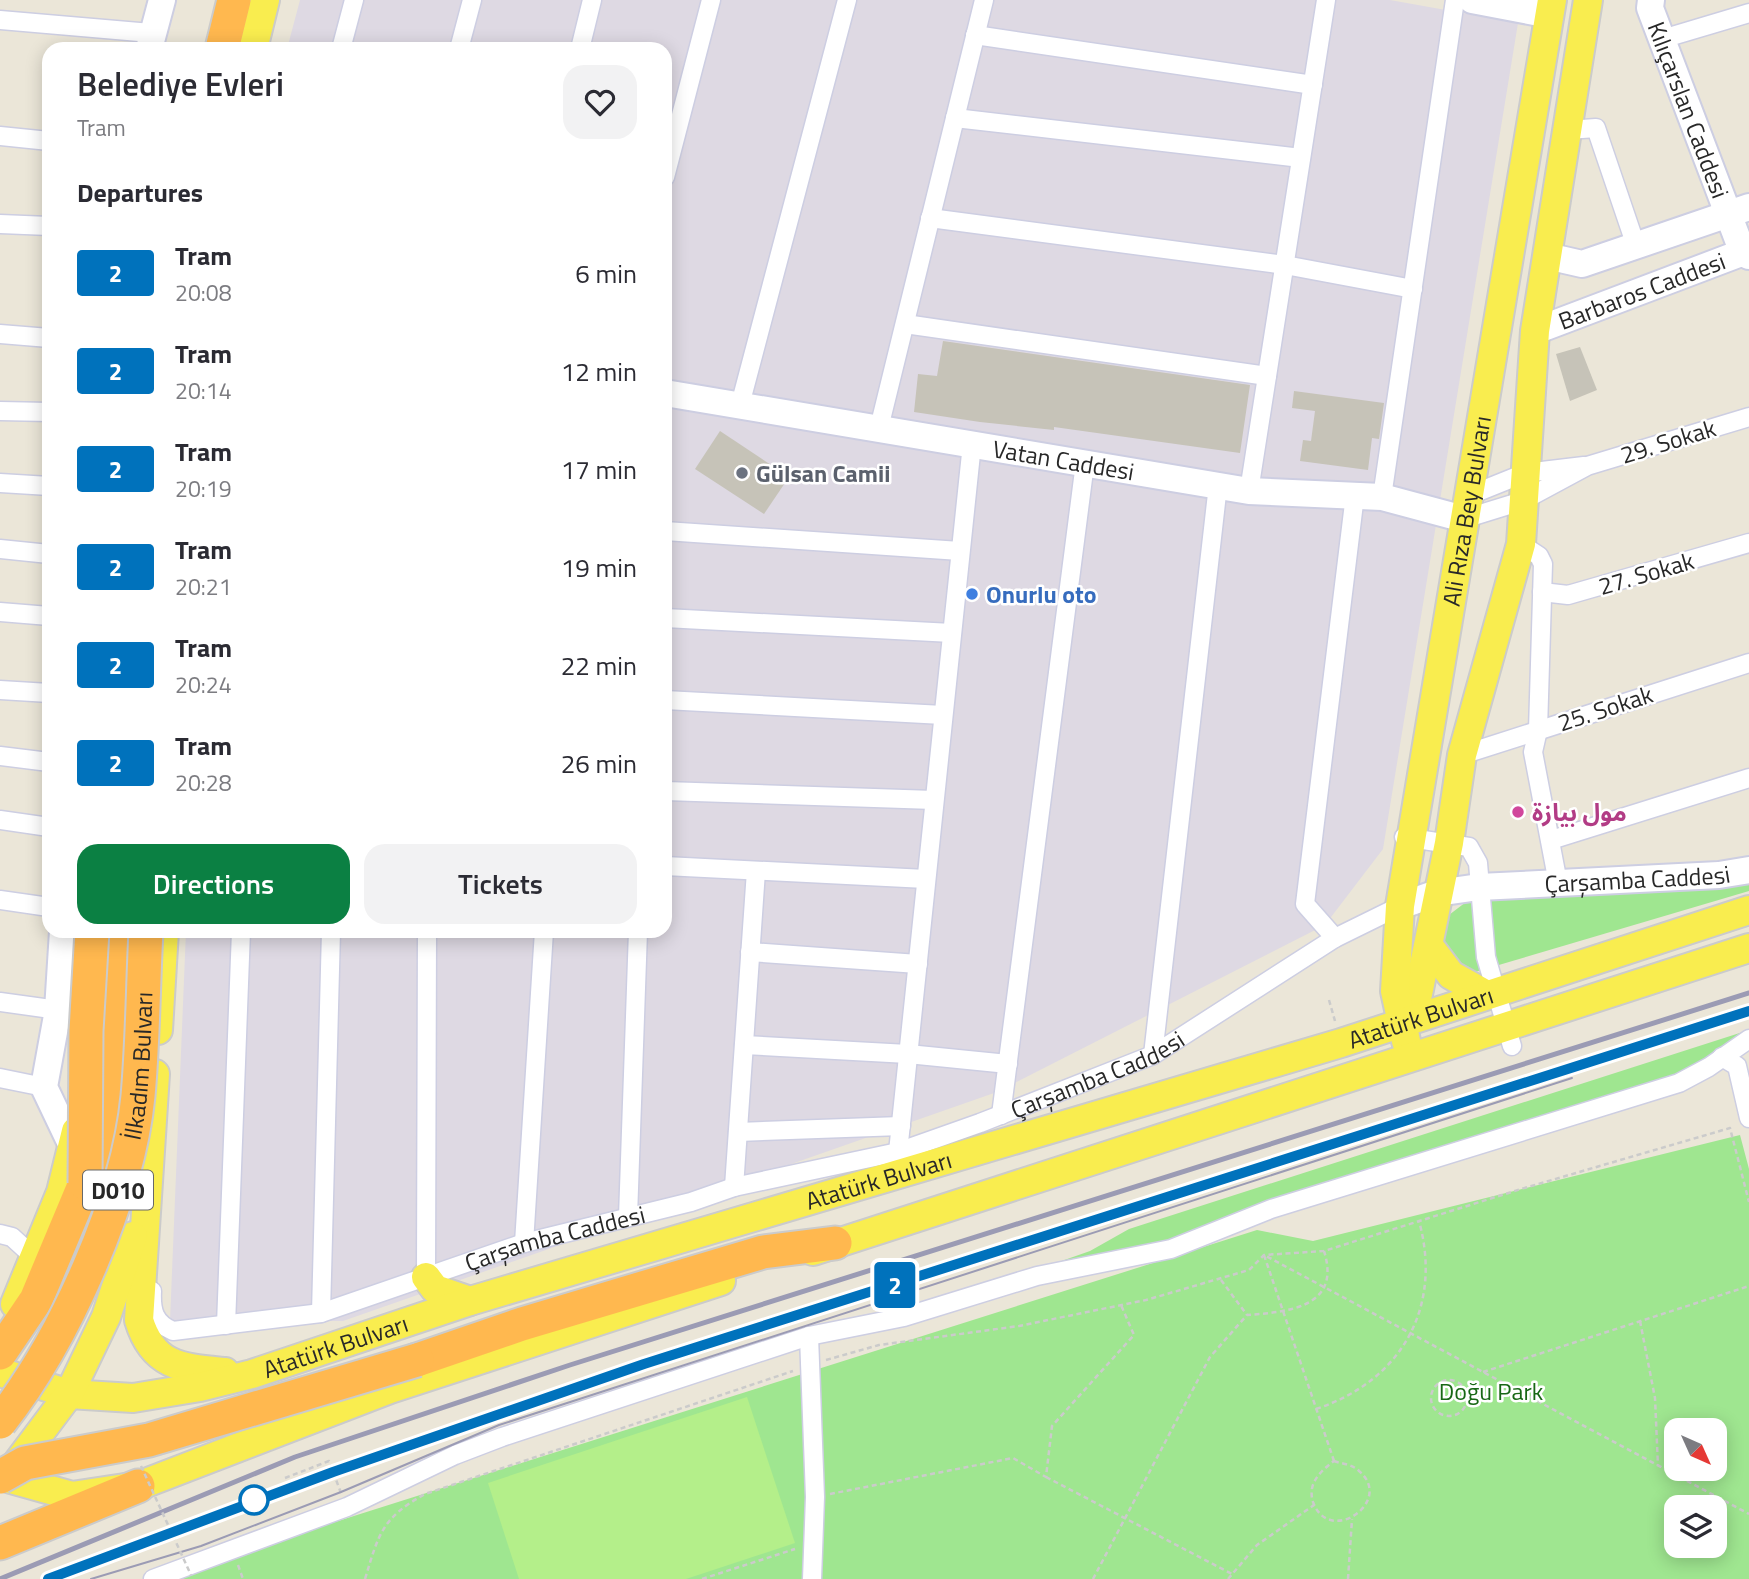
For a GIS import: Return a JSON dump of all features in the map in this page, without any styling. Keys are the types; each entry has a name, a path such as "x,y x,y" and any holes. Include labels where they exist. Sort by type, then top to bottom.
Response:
{"highway":[{"path":"224,42 234,0"},
{"path":"240,42 250,0"},
{"path":"85,1183 86,1031 92,938"},
{"name":"İlkadım Bulvarı","path":"0,1353 36,1300 85,1183 113,1071 122,938"},
{"name":"İlkadım Bulvarı","path":"0,1422 43,1359 77,1294 117,1192 138,1098 146,938"},
{"path":"2,1478 25,1463 149,1440 763,1252 835,1244"},
{"path":"0,1543 139,1474"}],"main road":[{"path":"150,41 162,0"},
{"path":"210,42 220,0"},
{"path":"255,42 265,0"},
{"path":"1472,0 1551,7"},
{"name":"Ali Rıza Bey Bulvarı","path":"1402,1023 1418,995 1449,844 1462,755 1521,544 1535,331 1588,0"},
{"name":"Kılıçarslan Caddesi","path":"1651,0 1650,8 1662,38 1739,210 1747,253"},
{"name":"Ali Rıza Bey Bulvarı","path":"1409,1057 1395,991 1406,837 1488,395 1551,7"},
{"name":"Barbaros Caddesi","path":"1547,256 1582,264 1739,210"},
{"name":"Barbaros Caddesi","path":"1535,331 1747,253"},
{"path":"1582,264 1589,311"},
{"name":"Vatan Caddesi","path":"672,394 1249,491 1355,495 1466,508"},
{"name":"Çarşamba Caddesi","path":"1400,906 1437,893 1479,887 1719,876 1749,870"},
{"name":"Atatürk Bulvarı","path":"0,1372 69,1394 133,1398 200,1387 252,1374 470,1301 1402,1023 1749,910"},
{"path":"63,938 58,1010 44,1087 74,1150"},
{"name":"İlkadım Bulvarı","path":"0,1333 36,1258 74,1150 103,938"},
{"name":"İlkadım Bulvarı","path":"146,1195 164,938"},
{"path":"1429,946 1451,975 1490,993"},
{"name":"Atatürk Bulvarı","path":"2,1478 72,1496 390,1389 1409,1057 1509,1036 1749,948"},
{"path":"146,1195 137,1309 147,1341 162,1358 182,1368 252,1374"},
{"path":"2,1478 69,1394 106,1317 146,1195"},
{"path":"426,1277 435,1289 470,1301"}],"street":[{"path":"343,42 354,0"},
{"path":"461,42 472,0"},
{"path":"582,42 592,0"},
{"path":"672,150 711,0"},
{"path":"740,405 847,0"},
{"path":"879,428 984,0"},
{"path":"1249,491 1326,0"},
{"path":"1390,499 1413,289 1455,0"},
{"path":"1662,38 1749,13"},
{"path":"0,20 150,41"},
{"path":"975,35 1313,85"},
{"path":"955,118 1301,158"},
{"path":"1567,130 1596,128 1636,246"},
{"path":"0,136 42,140"},
{"path":"930,218 1284,265 1413,289"},
{"path":"0,224 42,226"},
{"path":"905,324 1267,376"},
{"path":"0,334 42,337"},
{"path":"0,411 42,412"},
{"name":"29. Sokak","path":"1587,466 1749,416"},
{"path":"898,1152 972,444"},
{"path":"1001,1115 1086,463"},
{"path":"1466,508 1525,473 1587,466"},
{"path":"1466,508 1522,502 1587,466"},
{"path":"0,483 42,486"},
{"path":"1153,1055 1218,485"},
{"path":"1335,938 1306,904 1355,495"},
{"path":"672,531 960,551"},
{"name":"27. Sokak","path":"1542,592 1568,595 1749,543"},
{"path":"1521,544 1539,556 1543,564 1538,730 1532,752 1558,883"},
{"path":"0,549 42,553"},
{"path":"0,612 42,615"},
{"path":"672,618 952,633"},
{"name":"25. Sokak","path":"1462,755 1749,663"},
{"path":"0,690 42,692"},
{"path":"672,700 943,715"},
{"path":"0,756 42,761"},
{"path":"1551,841 1749,778"},
{"path":"672,790 934,800"},
{"path":"0,820 42,826"},
{"path":"1406,837 1469,847 1478,863 1490,993 1509,1036"},
{"path":"672,866 926,880"},
{"path":"734,1187 756,871"},
{"path":"0,900 42,906"},
{"name":"Çarşamba Caddesi","path":"153,1113 161,1126 164,1144 151,1306 162,1326 173,1331 321,1313 524,1243 734,1187 898,1152 1001,1115 1153,1055 1335,938 1400,906"},
{"path":"226,1325 241,938"},
{"path":"321,1313 331,938"},
{"path":"426,1277 427,938"},
{"path":"524,1243 544,938"},
{"path":"628,1217 638,938"},
{"path":"750,952 918,964"},
{"path":"0,1002 58,1010"},
{"path":"153,1579 347,1507 455,1455 502,1437 809,1336 904,1317 1037,1276 1171,1249 1271,1209 1679,1083 1749,1040"},
{"path":"744,1045 908,1054 1008,1063"},
{"path":"1722,1057 1737,1066 1749,1118"},
{"path":"0,1078 44,1087"},
{"path":"738,1132 901,1126"},
{"path":"0,1234 12,1237 36,1258"},
{"path":"809,1336 812,1364 814,1497 812,1579"}],"path":[{"path":"365,1579 377,1541 396,1510 425,1494 812,1364 879,1345 1018,1326 1121,1305 1221,1280 1249,1270 1264,1255 1324,1251 1730,1128 1749,1202"},
{"path":"1316,1409 1349,1397 1377,1377 1411,1334 1422,1304 1426,1271 1419,1221"},
{"path":"1093,1579 1210,1356 1247,1315 1283,1313 1311,1302 1323,1286 1327,1269 1324,1251"},
{"path":"1264,1255 1749,1514"},
{"path":"1264,1255 1334,1461"},
{"path":"1221,1280 1247,1315"},
{"path":"1483,1372 1749,1286"},
{"path":"1046,1477 1052,1426 1134,1335 1121,1305"},
{"path":"1640,1321 1655,1398 1658,1466"},
{"path":"1454,1380 1464,1387 1465,1405 1456,1414 1444,1415 1434,1408 1431,1396 1441,1381 1454,1380"},
{"path":"814,1497 1013,1458 1232,1574"},
{"path":"285,1478 329,1461 347,1507"},
{"path":"1334,1461 1359,1470 1369,1487 1366,1506 1352,1519 1334,1521 1326,1518 1314,1505 1311,1496 1316,1477 1334,1461"},
{"path":"139,1474 191,1575"},
{"path":"1228,1579 1257,1545 1314,1505"},
{"path":"1348,1579 1352,1519"},
{"path":"702,1579 812,1544"},
{"path":"238,1564 243,1579"}],"shaded area":[{"path":"300,0 1390,0 1518,23 1383,849 1325,925 997,1092 343,1321 170,1321 186,938 672,938 672,42 289,42"}],"green space":[{"path":"1749,882 1749,891 1475,972 1461,970 1442,946 1445,918 1466,902"},
{"path":"1749,1030 1694,1067 1676,1075 1168,1242 1053,1264 1090,1251 1129,1229"},
{"name":"Doğu Park","path":"1740,1135 1749,1169 1749,1579 155,1579 1257,1230 1313,1241"},
{"path":"747,1397 795,1543 686,1579 519,1579 488,1483"}],"building":[{"path":"943,341 1250,385 1240,453 1054,427 1054,430 914,412 918,374 937,376"},
{"path":"1580,347 1597,390 1570,401 1556,354"},
{"path":"1294,391 1384,403 1379,439 1372,438 1368,470 1300,461 1303,440 1311,441 1315,411 1292,408"},
{"name":"Gülsan Camii","path":"720,431 789,477 764,514 695,469"}],"tram line":[{"path":"48,1579 333,1471 644,1364 1749,1011"},
{"name":"2","path":"48,1579 254,1500 644,1364 1749,1011"},
{"path":"91,1579 201,1546 341,1492 499,1425 1572,1078"}],"railway":[{"path":"0,1579 295,1457 570,1365 1749,993"}],"place":[{"name":"Gülsan Camii","path":"742,473"},
{"name":"Onurlu oto","path":"972,594"},
{"name":"مول بيازة","path":"1518,812"}]}
